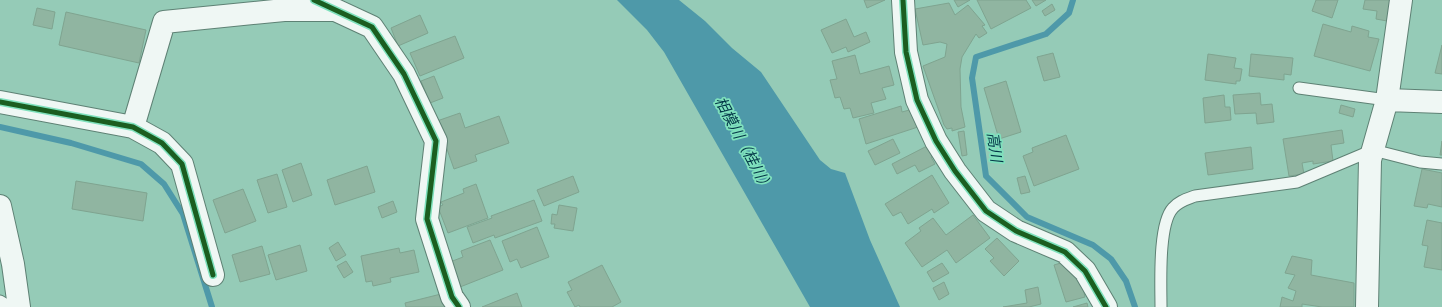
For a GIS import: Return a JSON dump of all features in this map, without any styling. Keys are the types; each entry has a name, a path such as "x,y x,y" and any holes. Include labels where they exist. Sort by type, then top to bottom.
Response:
{"main road":[{"path":"314,0 372,27 404,74 436,140 427,219 452,297 459,307"},
{"path":"903,0 906,52 917,100 936,141 955,171 986,211 1016,231 1065,252 1085,270 1106,307"},
{"path":"1367,307 1370,160 1387,100 1401,0"},
{"path":"133,128 164,22 284,10 336,10"},
{"path":"1387,100 1442,102"},
{"path":"0,102 133,128 162,144 182,164 213,275"},
{"path":"0,206 13,264 19,307"}],"lane":[{"path":"1299,88 1387,100"},
{"path":"1161,307 1162,247 1167,217 1180,202 1195,196 1297,182 1373,150 1420,162 1442,164"},
{"path":"0,301 10,307"}],"water":[{"name":"相模川（桂川）","path":"617,0 679,0 705,21 732,48 761,72 820,160 831,169 845,173 870,240 900,307 810,307 664,52 647,30"}],"building":[{"path":"864,0 885,0 867,8"},
{"path":"954,0 970,0 958,7"},
{"path":"977,0 1026,0 1031,8 991,29"},
{"path":"1032,0 1046,0 1036,6"},
{"path":"1316,0 1338,0 1332,18 1312,11"},
{"path":"1365,0 1390,0 1387,21 1376,19 1377,11 1363,9"},
{"path":"949,3 955,15 968,5 985,25 982,26 987,33 979,38 976,34 962,57 960,69 961,107 965,127 952,131 952,128 947,129 944,125 923,66 945,57 947,44 940,42 923,45 915,9"},
{"path":"1052,4 1055,10 1045,16 1042,11"},
{"path":"37,8 55,12 52,29 33,25"},
{"path":"66,12 146,30 139,63 59,45"},
{"path":"420,15 428,33 398,46 391,28"},
{"path":"846,19 854,37 866,32 870,42 848,52 846,47 832,53 821,30"},
{"path":"1323,24 1351,32 1352,26 1369,31 1368,37 1379,39 1370,71 1314,56"},
{"path":"455,36 464,58 420,76 410,53"},
{"path":"1442,45 1442,74 1435,73"},
{"path":"1053,53 1060,77 1044,81 1037,57"},
{"path":"1208,54 1236,58 1234,68 1242,69 1240,81 1236,81 1236,84 1205,80"},
{"path":"1251,54 1293,58 1291,75 1284,74 1284,80 1249,76"},
{"path":"855,55 860,74 889,66 894,85 882,88 886,99 871,103 874,113 853,118 850,108 844,109 840,97 835,98 830,80 837,79 832,61"},
{"path":"434,76 443,98 430,103 421,81"},
{"path":"1006,81 1021,132 999,139 984,88"},
{"path":"1260,93 1261,105 1272,104 1274,122 1257,124 1256,113 1235,114 1233,95"},
{"path":"1224,95 1225,107 1230,107 1231,120 1205,123 1203,98"},
{"path":"1341,105 1355,109 1353,117 1339,113"},
{"path":"901,106 902,112 913,109 918,127 866,144 859,119"},
{"path":"460,113 465,128 499,116 509,143 475,155 477,161 454,169 437,121"},
{"path":"1342,130 1344,143 1331,145 1333,161 1313,164 1313,161 1302,163 1304,174 1289,176 1283,139"},
{"path":"964,131 967,155 962,156 958,132"},
{"path":"1066,135 1079,169 1034,186 1023,156 1033,152 1032,148"},
{"path":"893,139 900,153 875,165 868,151"},
{"path":"1442,141 1442,155 1440,155"},
{"path":"929,145 934,156 931,157 935,164 919,172 915,165 897,174 892,164"},
{"path":"1251,147 1253,169 1208,175 1205,153"},
{"path":"301,163 312,195 293,202 282,170"},
{"path":"367,166 375,192 335,205 327,180"},
{"path":"1422,169 1442,173 1442,207 1428,204 1427,208 1414,206"},
{"path":"277,174 287,207 268,213 257,180"},
{"path":"932,175 949,203 934,213 932,209 908,224 901,212 893,216 885,204"},
{"path":"573,176 579,192 544,206 537,190"},
{"path":"1025,176 1030,192 1021,194 1017,178"},
{"path":"76,181 147,193 143,221 72,209"},
{"path":"476,184 488,218 448,233 438,207 443,205 441,202 464,193 463,189"},
{"path":"243,189 256,221 225,233 213,200"},
{"path":"534,200 542,221 495,238 494,235 473,243 467,227 492,218 491,216"},
{"path":"393,201 397,212 382,218 378,207"},
{"path":"559,205 577,208 573,231 554,228 555,224 551,224 552,214 557,215"},
{"path":"973,215 990,238 956,263 947,250 922,267 905,243 921,231 919,228 933,218 946,235"},
{"path":"1427,220 1442,223 1442,270 1424,267 1428,246 1422,245"},
{"path":"537,227 549,257 521,268 517,259 510,262 502,241"},
{"path":"997,238 1019,261 1004,276 990,261 994,258 985,249"},
{"path":"490,240 503,270 460,287 450,262 463,257 461,251"},
{"path":"338,242 346,255 336,261 329,248"},
{"path":"300,245 307,271 276,280 268,255"},
{"path":"262,246 270,274 240,282 232,255"},
{"path":"399,248 400,253 414,250 419,272 390,278 391,282 373,286 372,281 366,282 361,256"},
{"path":"1292,256 1312,260 1311,275 1354,283 1354,307 1322,307 1302,304 1302,307 1280,307 1282,297 1293,301 1296,291 1288,288 1295,275 1285,273"},
{"path":"346,261 353,272 344,278 337,266"},
{"path":"1064,262 1080,275 1085,297 1066,302 1054,265"},
{"path":"942,263 949,273 933,282 927,272"},
{"path":"602,265 621,302 612,307 580,307 579,305 575,307 567,292 572,290 568,282"},
{"path":"944,282 949,294 939,300 933,288"},
{"path":"1038,287 1041,304 1029,307 1003,307 1027,303 1025,290"},
{"path":"517,293 522,307 482,307"},
{"path":"441,294 445,307 406,307 405,303"},
{"path":"1087,303 1088,307 1073,307"}],"waterway":[{"name":"高川","path":"1073,0 1069,13 1046,34 976,57 972,78 986,176 1027,217 1093,245 1111,259 1126,281 1135,307"},
{"path":"0,127 71,143 141,164 164,184 183,214 212,307"}],"cycle path":[{"path":"314,0 372,27 404,74 436,141 427,219 452,297 459,307"},
{"path":"903,0 906,52 917,100 936,141 955,171 986,211 1016,231 1065,252 1085,271 1106,307"},
{"path":"0,102 133,127 162,143 182,164 213,275"}]}
